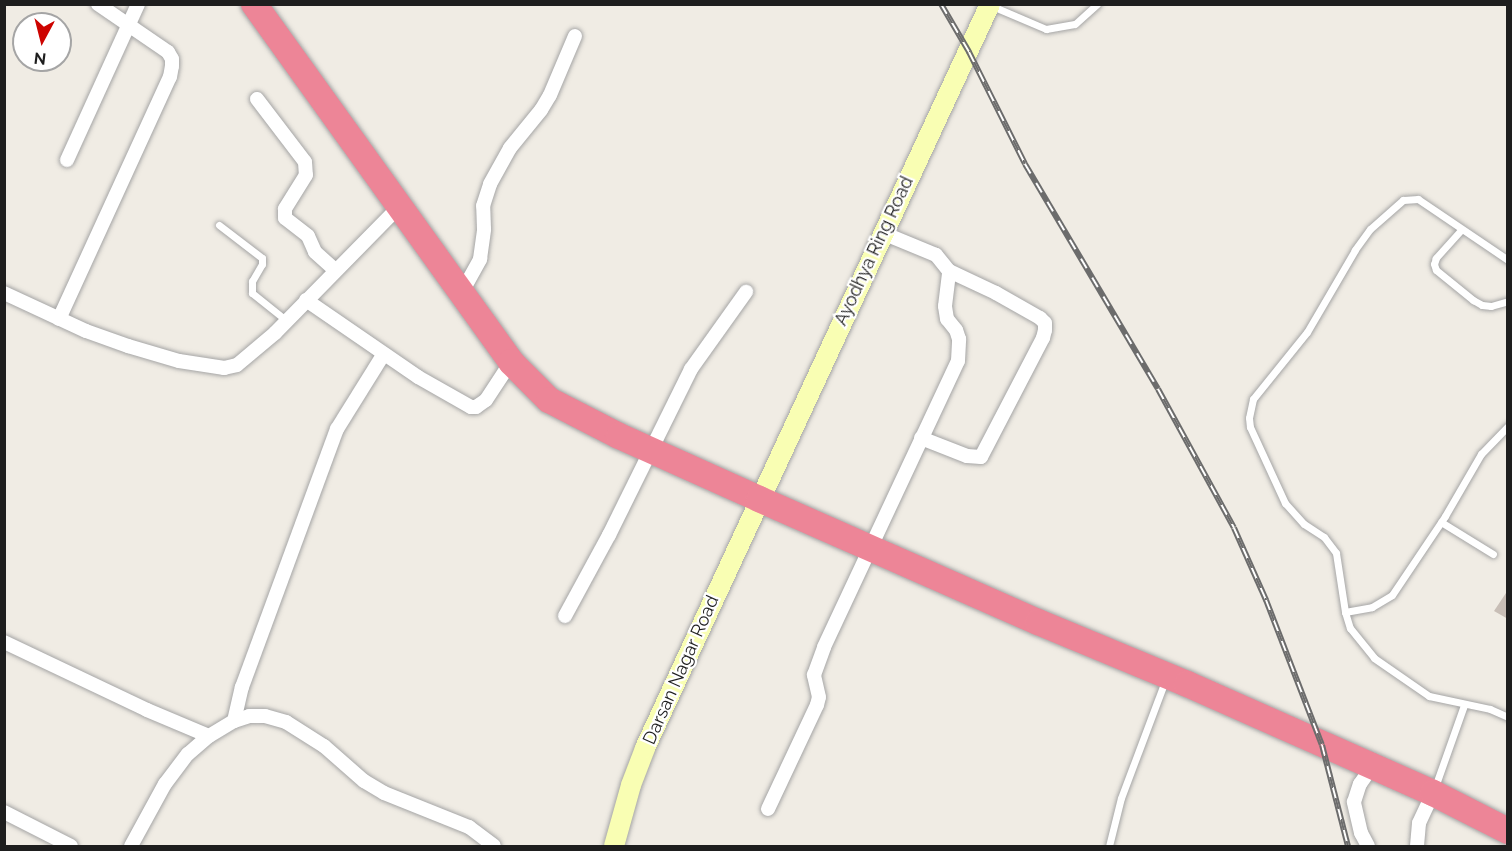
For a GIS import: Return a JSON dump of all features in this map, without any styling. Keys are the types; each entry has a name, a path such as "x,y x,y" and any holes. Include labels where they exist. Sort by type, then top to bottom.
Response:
{"highway":[{"path":"254,4 398,208 462,292 511,362 549,400 759,499 1167,675 1433,793 1508,831"}],"street":[{"path":"59,319 170,77 172,59 168,52 98,4"},
{"path":"67,160 138,4"},
{"name":"Ayodhya Ring Road","path":"759,499 990,5"},
{"path":"462,292 475,272 480,259 484,235 483,206 490,184 510,148 541,110 550,95 575,36"},
{"path":"257,99 297,149 307,169 285,209 285,218 308,236 315,252 335,270"},
{"path":"4,293 86,331 179,361 224,368 237,365 249,356 287,321 398,208"},
{"path":"883,232 936,255 949,271 996,293 1045,323 1043,338 981,457 967,456 921,438"},
{"path":"768,809 817,705 819,697 814,682 817,665 869,547 958,361 959,339 945,313 949,271"},
{"path":"565,616 652,450 691,369 746,292"},
{"path":"306,300 426,382 476,407 486,400 511,362"},
{"path":"234,721 242,687 337,429 383,354"},
{"name":"Darsan Nagar Road","path":"614,846 631,785 645,748 759,499"},
{"path":"4,642 147,710 209,736"},
{"path":"131,846 165,784 188,754 209,736 234,721 249,716 266,716 286,722 324,746 364,781 384,794 469,826 494,846"},
{"path":"1368,846 1361,833 1354,802 1360,784 1372,767"},
{"path":"1417,846 1419,823 1433,793"},
{"path":"4,812 72,846"}],"lane":[{"path":"990,5 1046,28 1075,24 1097,4"},
{"path":"1508,260 1418,199 1403,200 1392,207 1370,229 1306,332 1253,399 1250,408 1250,427 1285,503 1304,524 1324,537 1336,553 1345,612 1350,628 1374,658 1429,696 1490,709 1508,717"},
{"path":"219,225 262,258 252,281 252,293 287,321"},
{"path":"1461,230 1436,258 1434,264 1437,270 1482,305 1491,306 1508,301"},
{"path":"1345,612 1372,607 1392,595 1441,522 1481,454 1508,426"},
{"path":"1441,522 1493,554"},
{"path":"1109,846 1121,798 1167,675"},
{"path":"1433,793 1464,705"}],"building":[{"path":"1508,590 1508,619 1494,611"}],"railway":[{"path":"941,4 969,52 1025,164 1158,389 1234,528 1266,600 1322,745 1348,846"}]}
